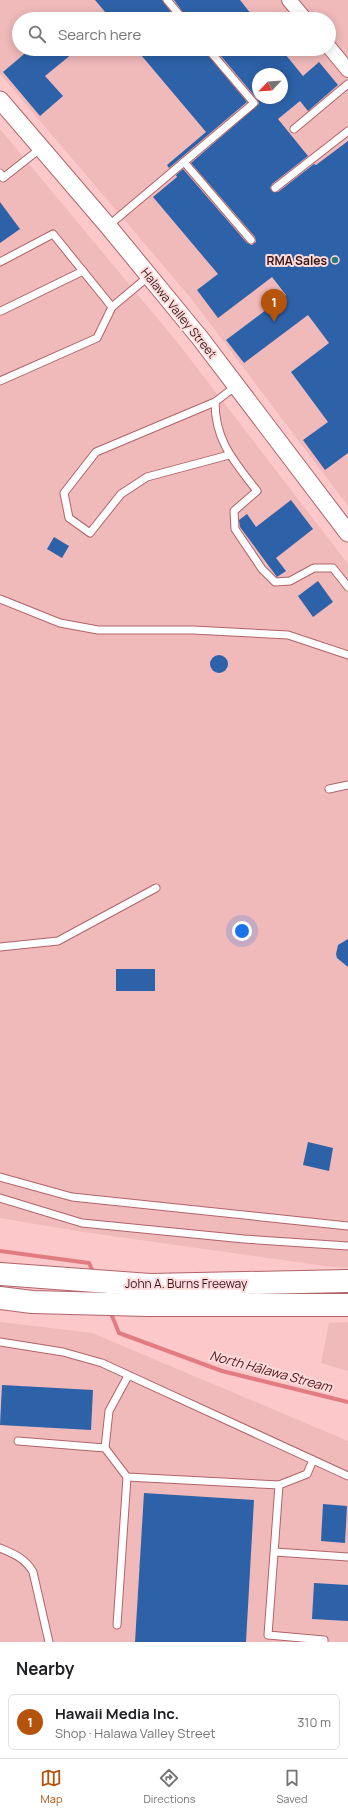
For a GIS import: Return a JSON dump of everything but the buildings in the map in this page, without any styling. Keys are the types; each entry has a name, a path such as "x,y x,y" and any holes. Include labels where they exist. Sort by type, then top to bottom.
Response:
{"highway":[{"name":"John A. Burns Freeway","path":"0,1274 150,1285 348,1281"},
{"name":"John A. Burns Freeway","path":"0,1298 32,1302 148,1306 348,1305"}],"street":[{"path":"289,0 299,12"},
{"path":"336,55 348,70"},
{"name":"Halawa Valley Street","path":"0,100 108,226 200,338 348,533"}],"lane":[{"path":"167,0 177,12"},
{"path":"108,226 254,103 214,56"},
{"path":"294,129 348,84"},
{"path":"275,188 348,131"},
{"path":"0,174 3,178 41,148"},
{"path":"184,162 251,240"},
{"path":"0,262 53,234 112,307"},
{"path":"1,311 83,271"},
{"path":"0,381 97,338 112,307 150,276"},
{"path":"229,455 147,477 121,494 90,533 70,518 64,493 96,452 216,402 236,386"},
{"path":"216,402 215,420 229,455 256,491 234,511 235,529 262,569 275,582 290,581 314,568 333,568 348,587"},
{"path":"0,599 60,623 90,628 193,630 288,635 348,655"},
{"path":"329,789 348,785"},
{"path":"0,947 58,941 156,888"},
{"path":"0,1177 72,1197 348,1226"},
{"path":"0,1198 82,1223 244,1239 348,1246"},
{"path":"0,1342 62,1352 102,1364 348,1476"},
{"path":"117,1626 127,1477 106,1448 109,1411 128,1376"},
{"path":"18,1441 106,1448"},
{"path":"127,1477 279,1485 307,1474 313,1460"},
{"path":"279,1485 268,1635 324,1640 324,1642"},
{"path":"0,1548 23,1558 33,1572 49,1642"},
{"path":"275,1552 348,1557"}],"shaded area":[{"path":"0,0 348,0 348,506 190,297 0,74"},
{"path":"0,129 177,342 348,564 348,1267 332,1267 77,1231 0,1218"},
{"path":"0,1322 92,1333 348,1441 348,1642 0,1642"},
{"path":"348,1322 348,1371 321,1363 329,1323"}],"waterway":[{"name":"North Hālawa Stream","path":"0,1251 89,1263 94,1274"},
{"name":"North Hālawa Stream","path":"110,1311 119,1333 222,1371 348,1402"}],"place":[{"name":"RMA Sales","path":"335,260"},
{"name":"Hawaii Media Inc.","path":"274,322"}]}
